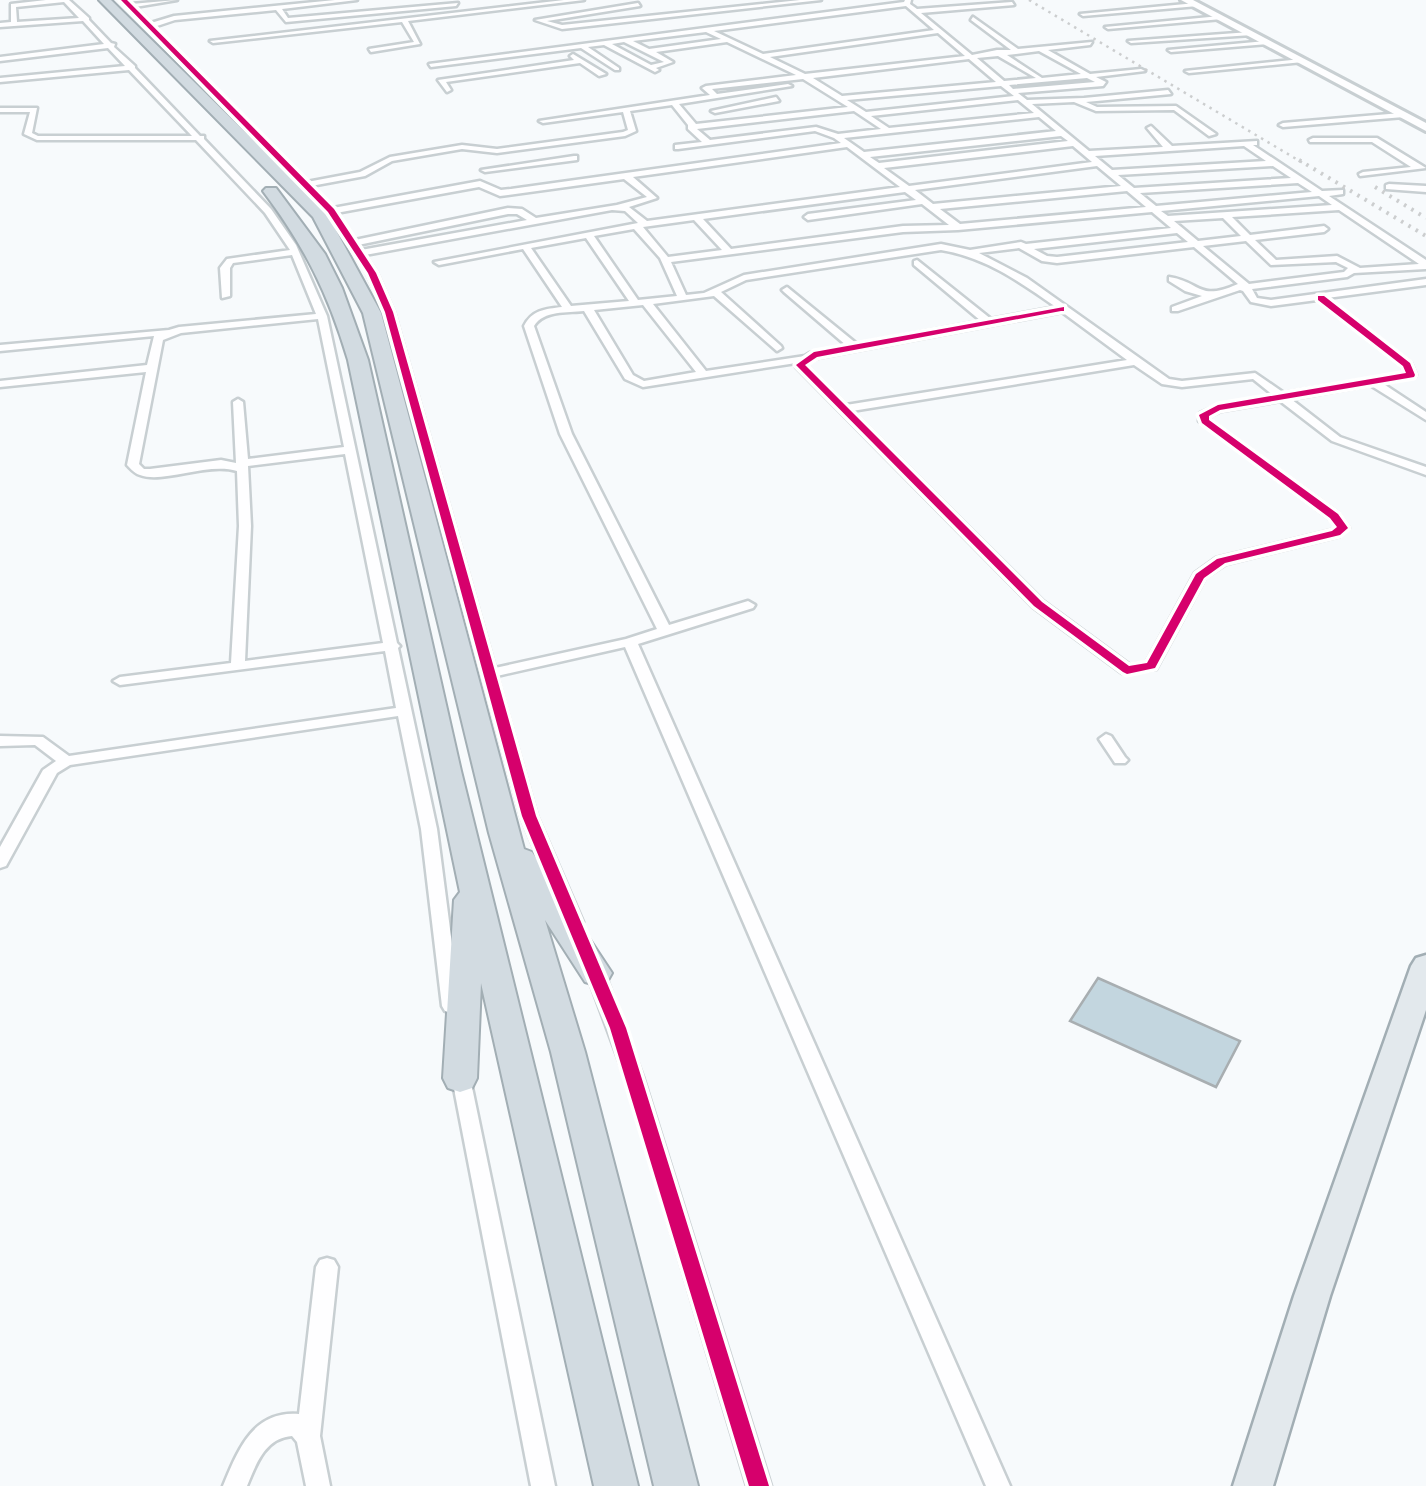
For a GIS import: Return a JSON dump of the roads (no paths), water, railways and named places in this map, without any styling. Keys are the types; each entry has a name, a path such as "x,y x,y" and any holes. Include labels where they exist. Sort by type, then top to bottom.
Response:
{"highway":[{"path":"106,5 320,215 353,273 384,352 504,833 568,1052 676,1486"},
{"path":"106,5 292,213 322,261 356,348 470,865 616,1486"},
{"path":"504,833 596,973"},
{"path":"460,1078 470,865"}],"main road":[{"path":"1253,1486 1312,1296 1419,1012 1426,966"}],"street":[{"path":"14,24 13,5 66,0 106,5 150,26 330,211 357,248 389,312 528,816 596,973 634,1076 759,1486"},
{"path":"0,25 106,5 174,0"},
{"path":"261,0 266,8"},
{"path":"150,26 174,18 354,0"},
{"path":"390,0 396,10"},
{"path":"278,8 286,20 502,0"},
{"path":"213,41 581,0"},
{"path":"638,5 538,20 556,28 818,0 844,14"},
{"path":"1076,7 1149,0"},
{"path":"564,1 596,23 670,62 650,67"},
{"path":"707,11 696,4 708,1"},
{"path":"431,65 844,14 909,1 1149,208 1244,284 1251,297 1263,302 1321,298 1426,282"},
{"path":"1083,14 1191,3 1426,128"},
{"path":"918,11 1012,4"},
{"path":"106,5 113,45 268,210 295,252 322,316 429,829 460,1078 543,1486"},
{"path":"1108,27 1220,18"},
{"path":"372,50 418,43 404,20"},
{"path":"972,20 1015,50"},
{"path":"705,29 816,82 886,129"},
{"path":"765,56 940,31"},
{"path":"1131,40 1250,34"},
{"path":"649,52 730,40"},
{"path":"604,42 663,74"},
{"path":"716,96 706,88 969,54 1090,43"},
{"path":"1171,50 1266,43"},
{"path":"0,59 113,45"},
{"path":"581,45 617,69"},
{"path":"829,47 848,58"},
{"path":"561,48 602,74"},
{"path":"693,126 1019,97 1102,85 1090,74 1039,48"},
{"path":"997,52 1039,78"},
{"path":"447,90 442,80 581,61"},
{"path":"1188,71 1301,61"},
{"path":"0,80 133,67"},
{"path":"842,98 1141,71"},
{"path":"917,78 926,89"},
{"path":"543,121 816,82"},
{"path":"1109,83 1124,94"},
{"path":"763,90 810,115"},
{"path":"1019,97 1081,98 1168,92"},
{"path":"1081,98 1077,102 1090,108 1176,108 1212,134"},
{"path":"716,111 776,99"},
{"path":"676,102 674,105 692,129 708,143"},
{"path":"305,185 362,174 390,158 470,146 490,152 625,134 632,131 626,109"},
{"path":"0,110 34,110 28,134 37,138 201,138"},
{"path":"837,136 1040,115"},
{"path":"1283,125 1401,115"},
{"path":"1151,128 1169,148"},
{"path":"678,146 829,130 987,249"},
{"path":"862,156 1063,133"},
{"path":"1313,140 1374,140 1422,168"},
{"path":"877,166 1075,143"},
{"path":"1088,154 1260,143"},
{"path":"1246,144 1426,265"},
{"path":"506,193 845,145"},
{"path":"330,211 484,184 490,179 482,162 490,152"},
{"path":"486,170 574,158"},
{"path":"1110,173 1290,162"},
{"path":"440,262 696,216 1098,163"},
{"path":"1364,174 1422,168"},
{"path":"357,248 618,207 653,198 625,175"},
{"path":"808,217 929,204 1312,178"},
{"path":"484,184 506,193 534,221"},
{"path":"1389,187 1426,189"},
{"path":"665,260 889,230 962,227 1340,192"},
{"path":"618,207 628,209 640,225 665,260 683,298"},
{"path":"1166,218 1341,208"},
{"path":"357,248 520,211"},
{"path":"1224,214 1274,264 1337,259 1356,271"},
{"path":"696,216 729,252"},
{"path":"1026,247 1051,260 1324,229"},
{"path":"665,631 550,397 529,326 533,318 567,308 716,293 732,282 759,275 941,247 974,251 1179,230"},
{"path":"588,234 640,302 704,375"},
{"path":"525,246 567,308"},
{"path":"974,251 1135,362 1174,384 1255,376 1336,439 1426,471"},
{"path":"225,296 225,268 230,261 295,252"},
{"path":"917,264 988,322"},
{"path":"1176,309 1209,294 1244,287 1426,265"},
{"path":"1172,279 1188,289 1209,294"},
{"path":"787,290 855,348"},
{"path":"716,293 777,348"},
{"path":"1321,298 1412,371 1426,374"},
{"path":"587,307 635,382 652,384 804,360 1061,309"},
{"path":"0,348 322,316"},
{"path":"168,332 158,338 135,470 150,473 221,464 242,467 351,450"},
{"path":"804,360 800,364 804,371 1038,604 1127,670 1150,666 1200,576 1209,568 1221,561 1336,534 1343,528 1334,516 1204,421 1204,416 1218,408 1374,383 1411,375 1412,371"},
{"path":"842,409 1135,362"},
{"path":"0,384 152,368"},
{"path":"1374,383 1426,417"},
{"path":"238,402 245,526 238,664"},
{"path":"489,674 630,642 748,604"},
{"path":"630,642 998,1486"},
{"path":"120,680 393,646"},
{"path":"0,862 50,770 66,760 405,710"},
{"path":"1106,739 1120,760"},
{"path":"0,741 38,740 66,760"},
{"path":"318,1486 308,1436 327,1267"},
{"path":"236,1486 251,1447 264,1432 280,1424 296,1424 308,1436"}],"railway":[{"path":"1029,0 1303,163"},
{"path":"1299,160 1426,236"},
{"path":"1375,187 1426,218"}]}
